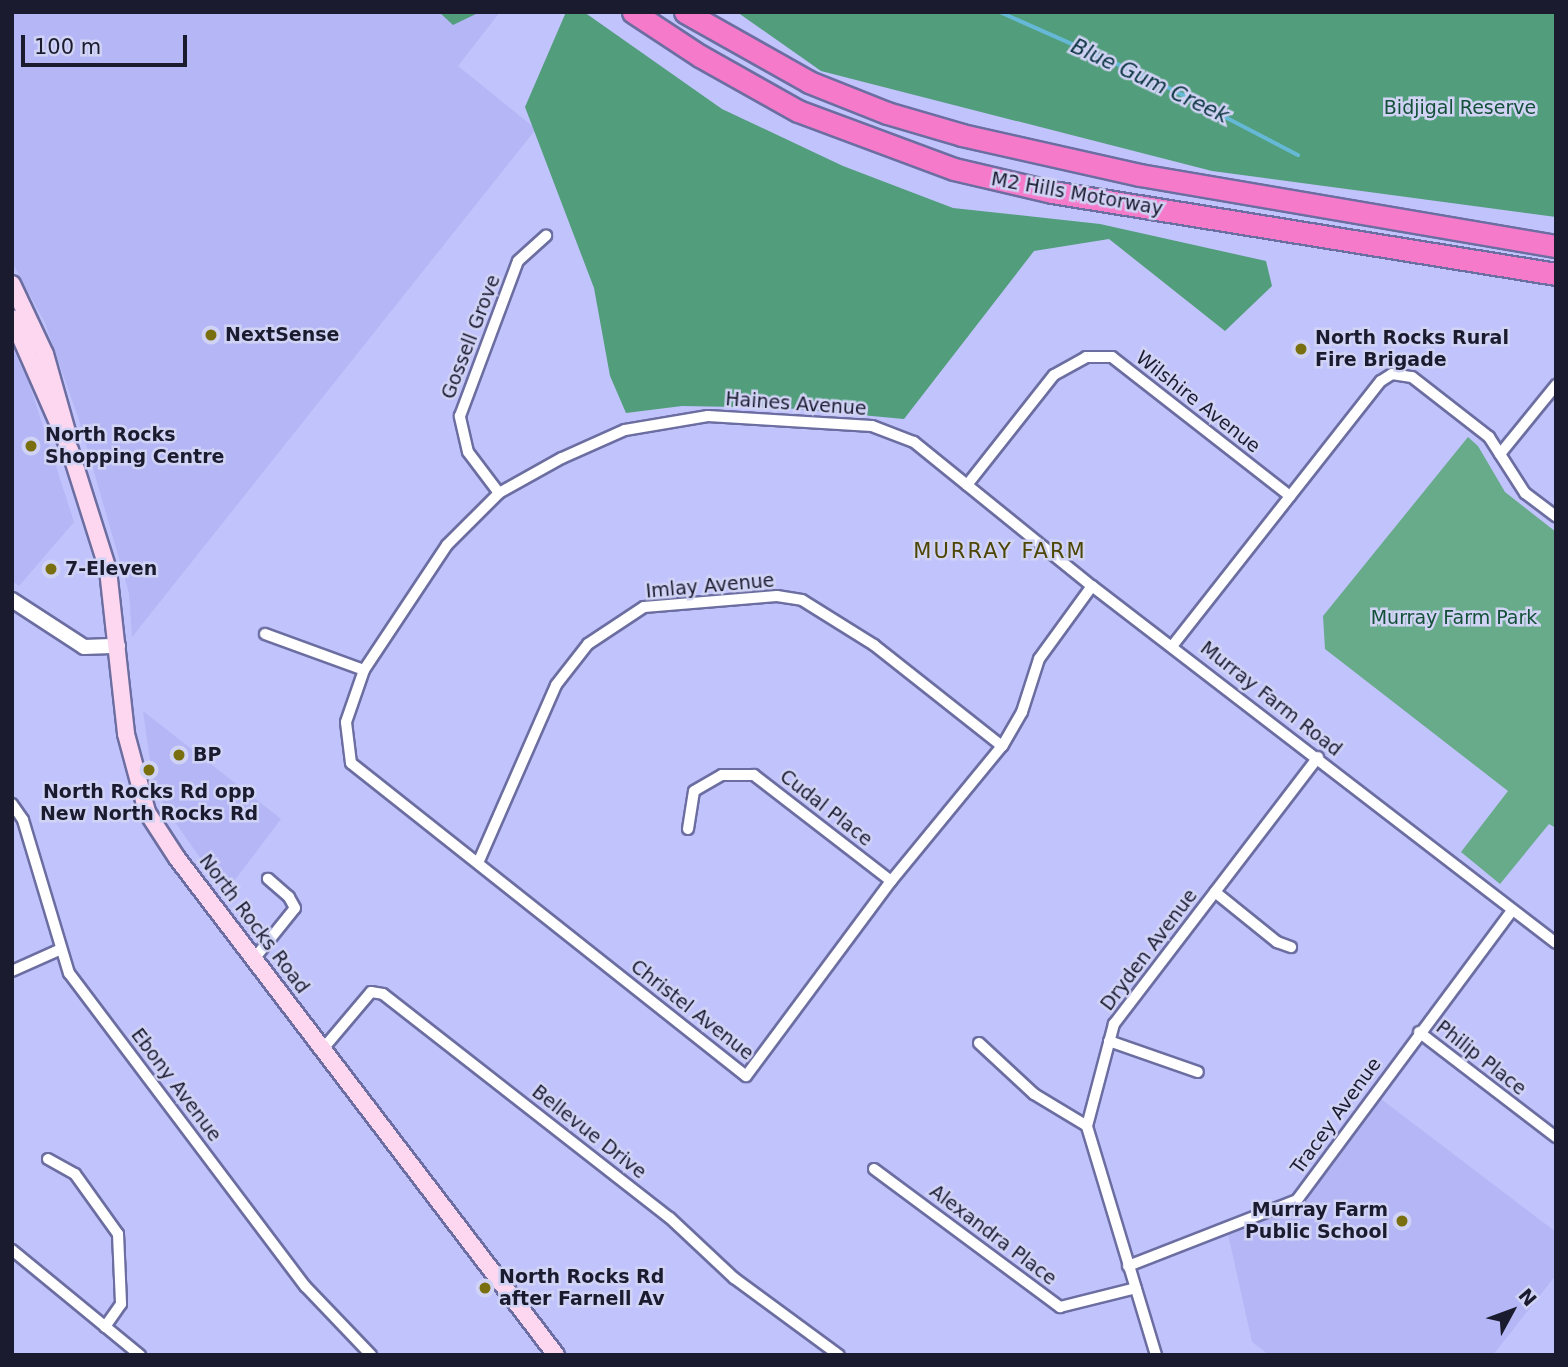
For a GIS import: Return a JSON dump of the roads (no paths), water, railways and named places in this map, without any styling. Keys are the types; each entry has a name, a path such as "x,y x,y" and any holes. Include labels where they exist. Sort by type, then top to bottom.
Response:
{"highway":[{"name":"M2 Hills Motorway","path":"633,12 700,57 843,130 1007,183 1556,274"},
{"name":"M2 Hills Motorway","path":"685,12 773,65 856,101 962,135 1049,155 1556,246"}],"main road":[{"name":"North Rocks Road","path":"12,284 46,354 64,413 70,450"},
{"name":"North Rocks Road","path":"12,318 70,450 108,570 126,734 147,812 322,1050 556,1355"}],"street":[{"name":"Gossell Grove","path":"499,493 468,452 460,416 518,261 546,236"},
{"name":"Wilshire Avenue","path":"967,485 1054,375 1086,357 1112,357 1290,496"},
{"name":"Murray Farm Road","path":"1500,454 1489,437 1412,377 1392,374 1381,381 1173,645 1556,943"},
{"path":"1556,385 1500,454 1525,493 1556,516"},
{"name":"Haines Avenue","path":"364,670 447,545 499,493 562,458 625,430 708,416 872,426 914,442 1092,586 1173,645"},
{"name":"Christel Avenue","path":"364,670 346,722 351,763 746,1076 891,881 1002,746 1022,712 1039,659 1092,586"},
{"name":"Imlay Avenue","path":"478,863 556,685 588,643 644,607 777,596 802,600 874,645 1002,746"},
{"path":"12,600 84,647 118,646"},
{"path":"265,634 364,670"},
{"name":"Dryden Avenue","path":"1087,1126 1114,1024 1318,757"},
{"name":"Cudal Place","path":"688,829 694,791 722,775 754,775 891,881"},
{"name":"Ebony Avenue","path":"12,804 27,830 59,950 69,972 306,1287 371,1355"},
{"path":"254,959 295,908 289,897 268,879"},
{"path":"1215,892 1277,942 1291,947"},
{"name":"Tracey Avenue","path":"1128,1266 1297,1200 1512,909"},
{"path":"12,971 59,950"},
{"name":"Bellevue Drive","path":"322,1050 372,992 383,994 670,1218 734,1278 839,1355"},
{"name":"Philip Place","path":"1419,1032 1556,1137"},
{"path":"1110,1041 1198,1072"},
{"path":"979,1043 1034,1094 1087,1126 1156,1355"},
{"path":"48,1159 75,1174 118,1234 121,1304 105,1327"},
{"name":"Alexandra Place","path":"874,1169 1060,1307 1136,1288"},
{"path":"12,1250 139,1355"}],"waterway":[{"name":"Blue Gum Creek","path":"1000,12 1158,82 1298,155"}],"place":[{"name":"NextSense","path":"211,335"},
{"name":"North Rocks Rural Fire Brigade","path":"1301,349"},
{"name":"North Rocks Shopping Centre","path":"31,446"},
{"name":"7-Eleven","path":"51,569"},
{"name":"BP","path":"179,755"},
{"name":"North Rocks Rd opp New North Rocks Rd","path":"149,770"},
{"name":"Murray Farm Public School","path":"1402,1221"},
{"name":"North Rocks Rd after Farnell Av","path":"485,1288"}],"district":[{"name":"MURRAY FARM","path":"1000,551"}],"park label":[{"name":"Bidjigal Reserve","path":"1460,108"},
{"name":"Murray Farm Park","path":"1454,618"}]}
